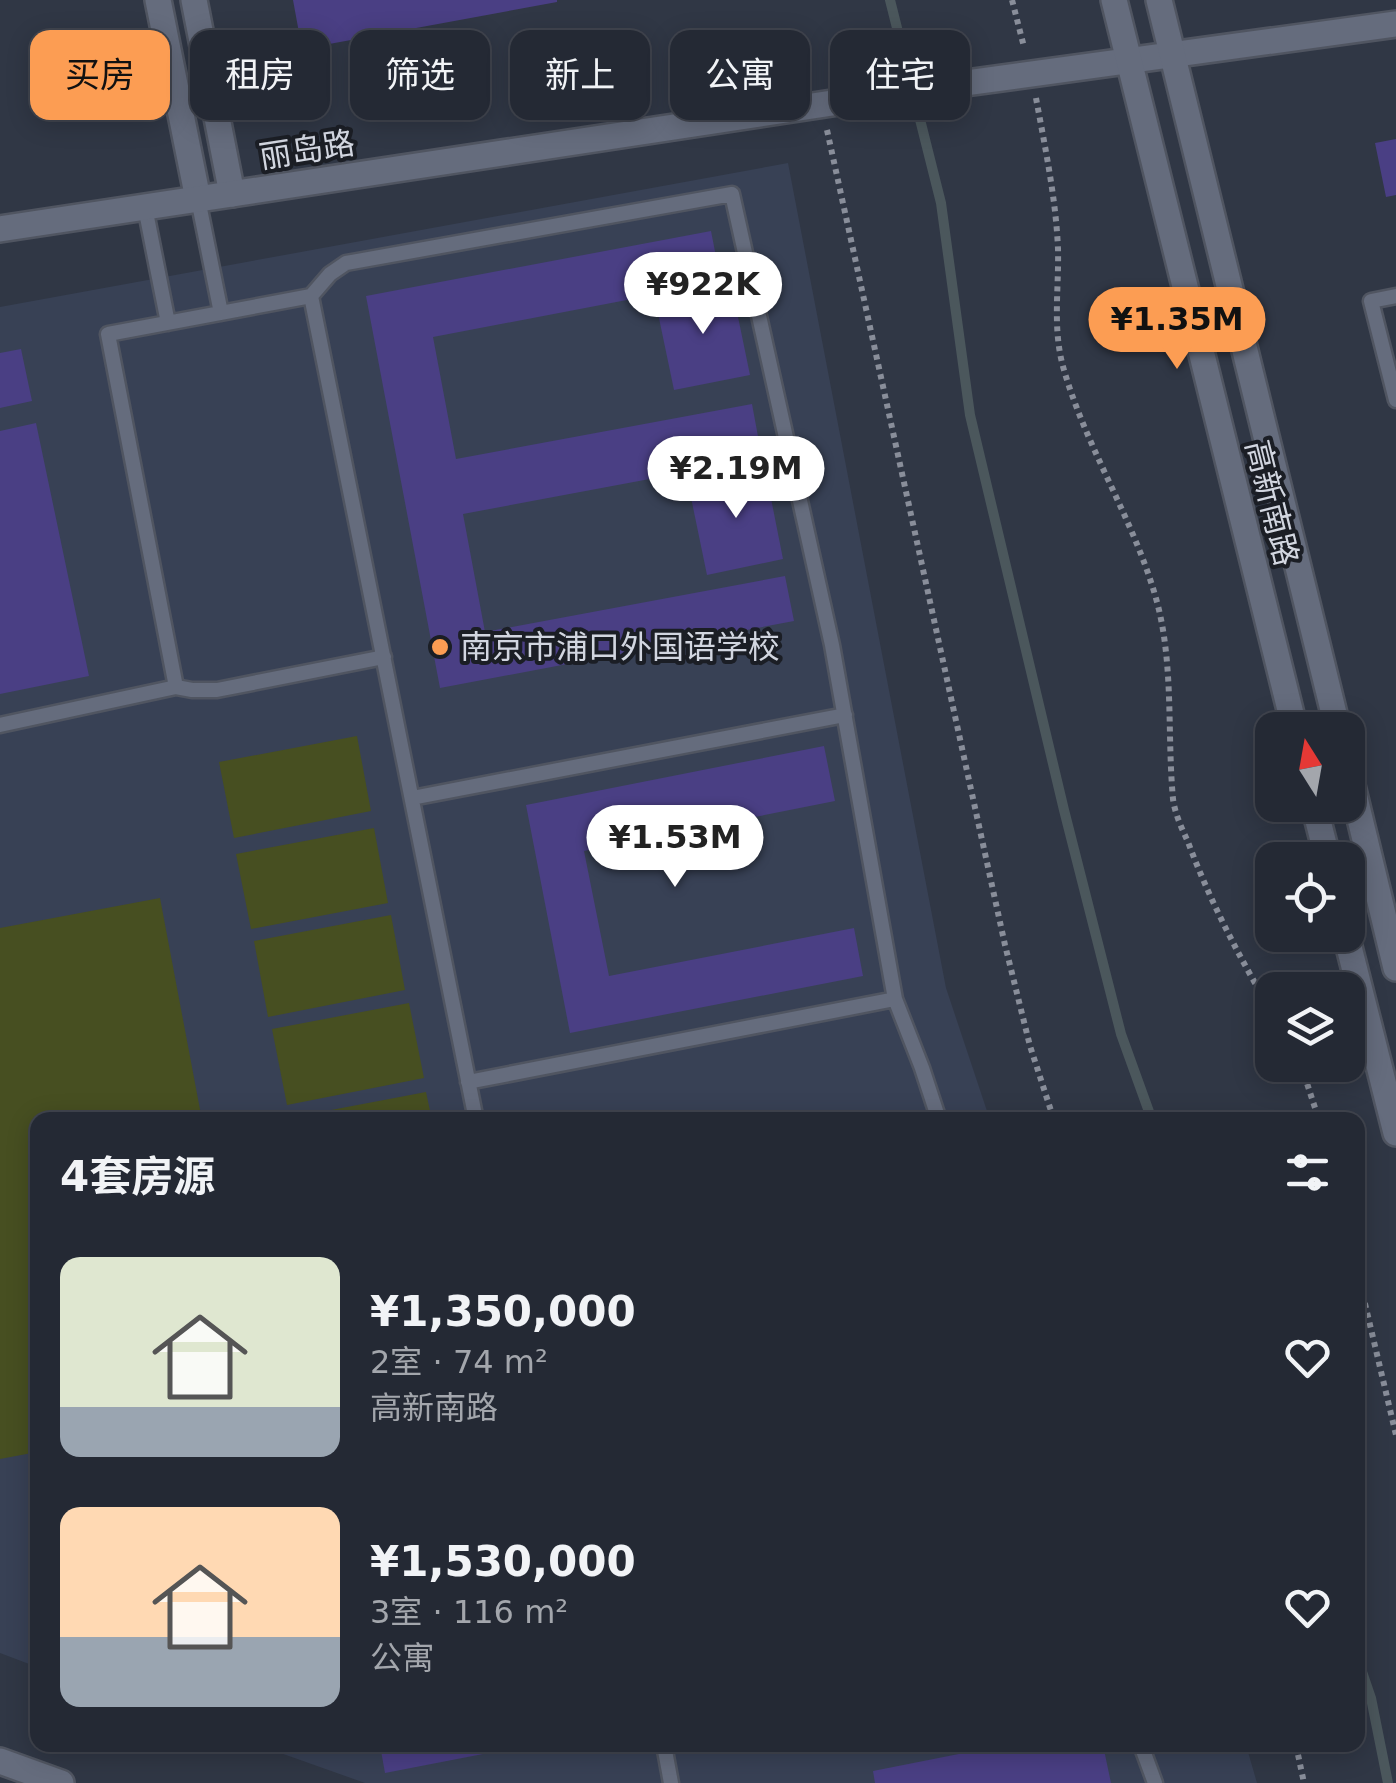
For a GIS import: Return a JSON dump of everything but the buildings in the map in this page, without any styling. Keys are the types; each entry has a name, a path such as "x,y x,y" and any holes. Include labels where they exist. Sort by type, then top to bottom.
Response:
{"main road":[{"path":"158,0 198,199"},
{"path":"194,0 232,194"},
{"name":"高新南路","path":"1114,0 1291,712"},
{"name":"高新南路","path":"1160,0 1334,712"},
{"name":"丽岛路","path":"0,229 950,84 1396,24"},
{"path":"1361,822 1396,968"},
{"path":"1350,952 1396,1133"},
{"path":"0,1761 61,1783"}],"lane":[{"path":"176,686 108,334 312,296 330,274 346,263 732,194 832,646 896,999 936,1112"},
{"path":"198,199 221,313"},
{"path":"145,207 168,323"},
{"path":"312,296 474,1112"},
{"path":"1396,296 1371,301 1396,400"},
{"path":"0,725 176,686 217,690 384,656"},
{"path":"412,798 845,716"},
{"path":"468,1082 896,999"},
{"path":"665,1752 672,1783"},
{"path":"1144,1752 1155,1783"}],"path":[{"path":"1012,0 1031,74 1046,158 1058,246 1056,334 1064,369 1090,441 1129,523 1158,606 1165,652 1174,804 1200,874 1255,985"},
{"path":"822,104 1004,945 1051,1112"},
{"path":"1306,1082 1316,1112"},
{"path":"1365,1304 1396,1435"},
{"path":"1297,1752 1304,1783"}],"shaded area":[{"name":"南京市浦口外国语学校","path":"788,163 946,988 987,1112 30,1112 30,1664 0,1653 0,307"},
{"path":"278,1752 1248,1752 1257,1783 365,1783"}],"green space":[{"path":"357,736 371,811 234,838 219,762"},
{"path":"374,828 388,903 251,929 236,854"},
{"path":"160,898 200,1112 30,1112 30,1453 0,1459 0,928"},
{"path":"391,915 405,990 268,1017 254,941"},
{"path":"409,1003 424,1078 287,1105 272,1029"},
{"path":"426,1092 430,1112 321,1112"}],"waterway":[{"path":"890,0 941,203 970,415 1121,1034 1149,1112"},
{"path":"1365,1680 1388,1783"}],"place":[{"name":"南京市浦口外国语学校","path":"440,647"}]}
